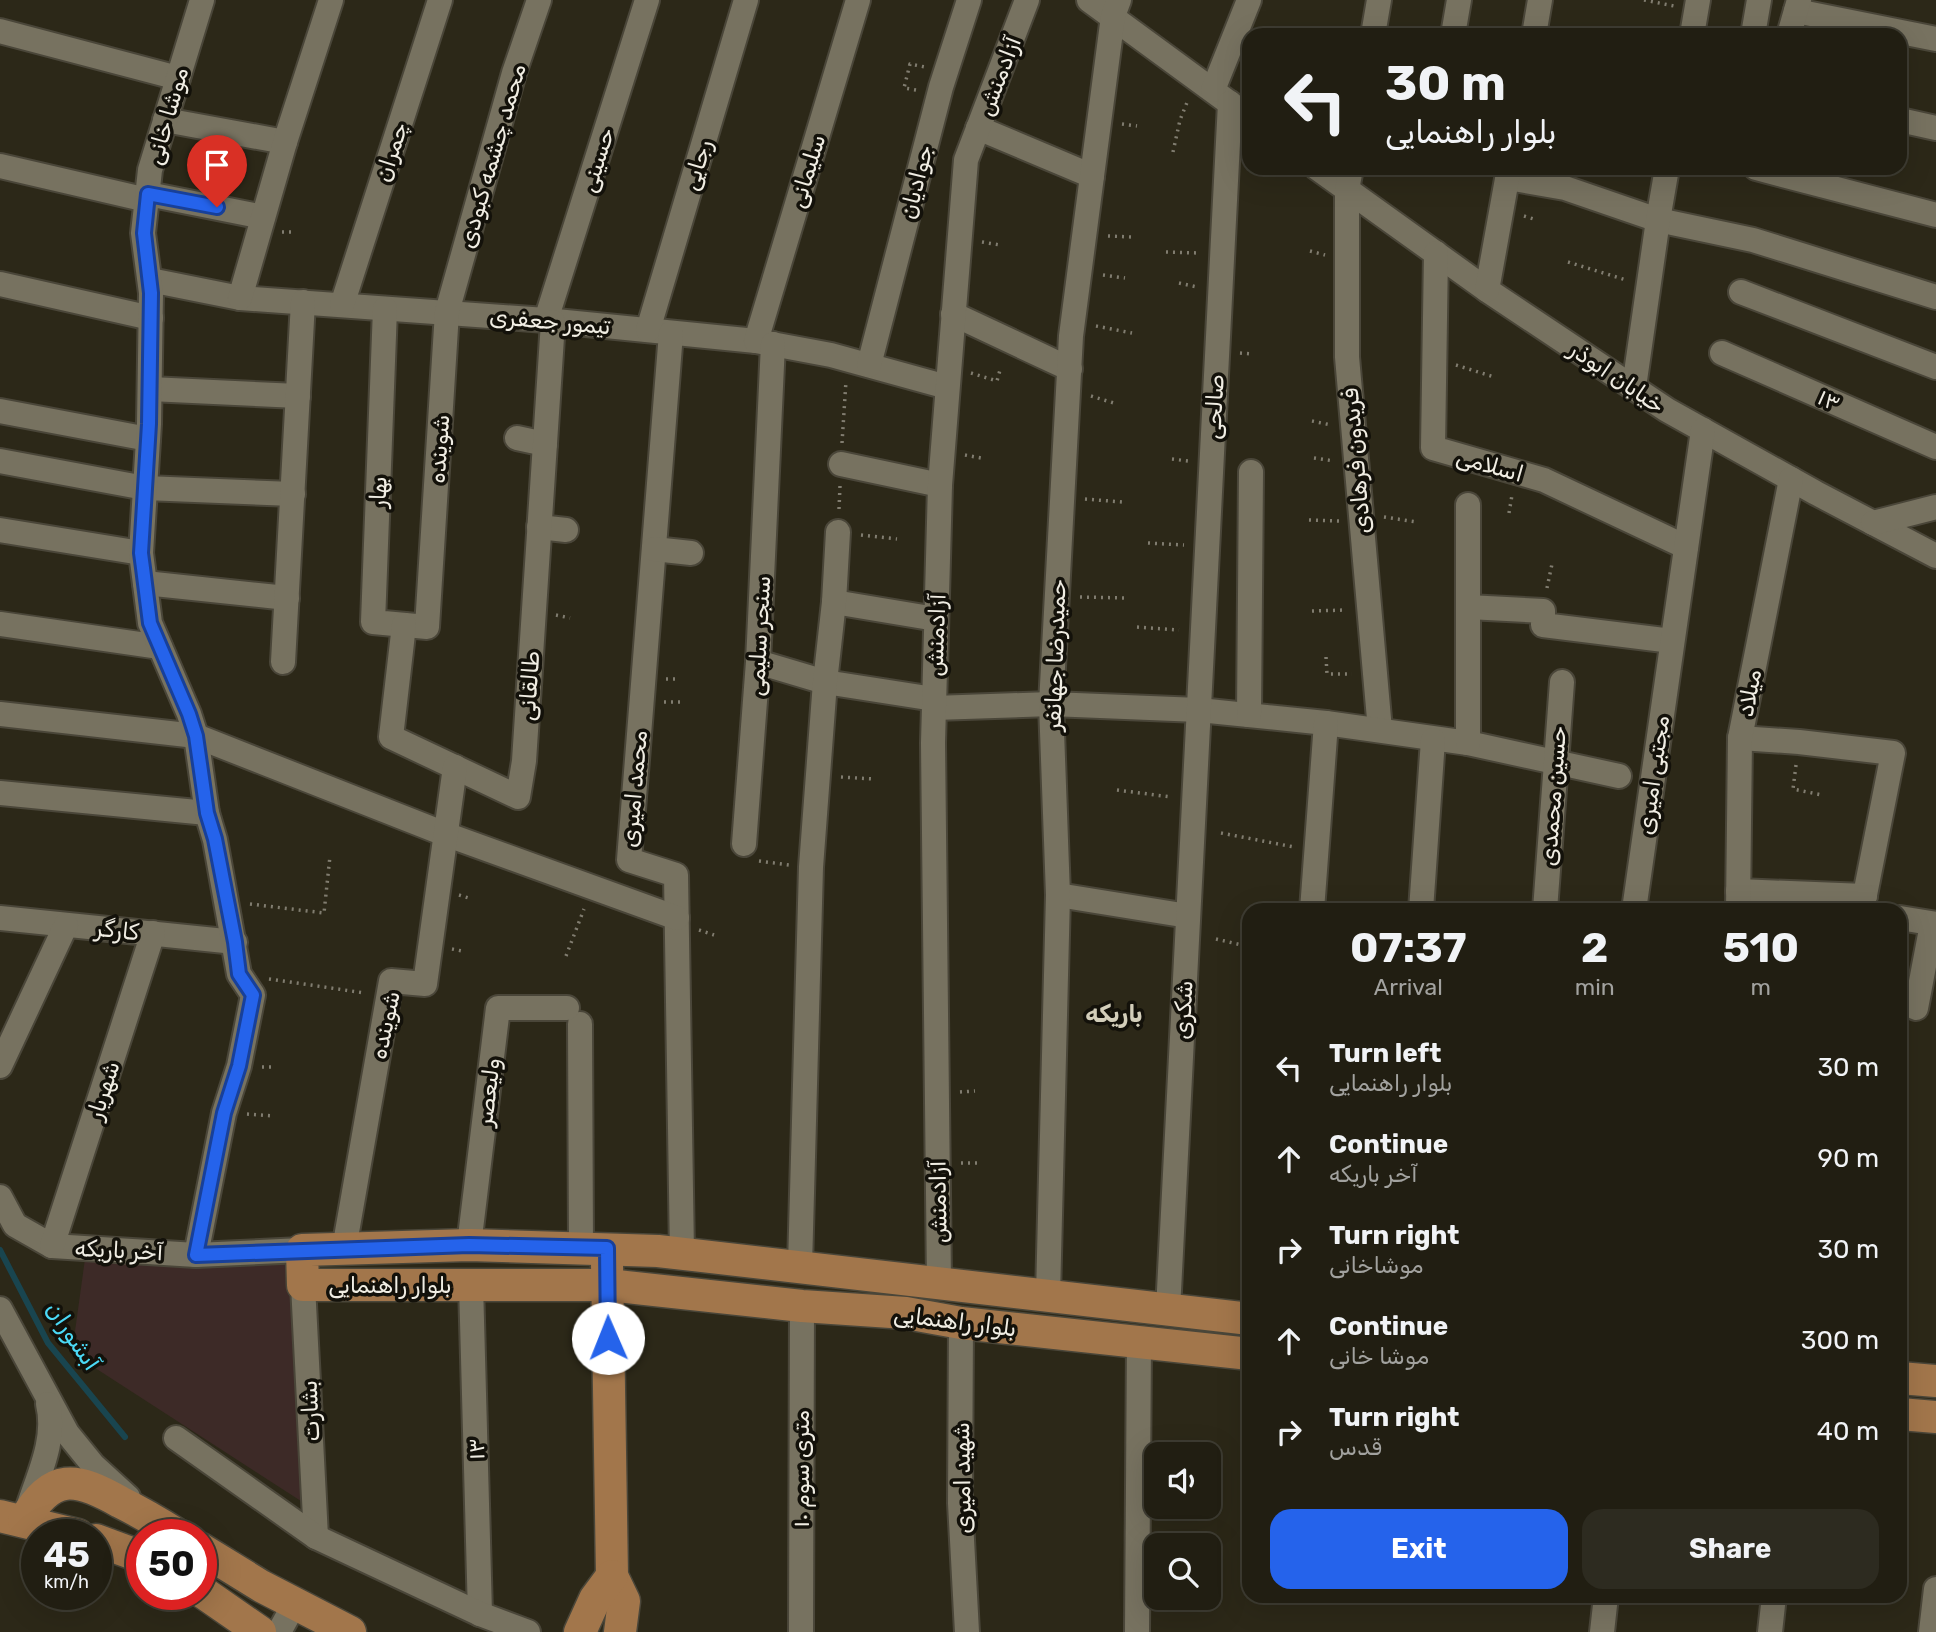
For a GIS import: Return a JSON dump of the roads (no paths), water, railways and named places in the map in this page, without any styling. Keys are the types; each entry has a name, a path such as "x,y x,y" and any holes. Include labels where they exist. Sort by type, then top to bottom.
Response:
{"main road":[{"name":"بلوار راهنمایی","path":"1242,1317 682,1254 594,1248 469,1245 302,1250 303,1285 608,1285 802,1306 906,1313 961,1323 1242,1353"},
{"path":"594,1248 608,1285 612,1576 624,1601 620,1632"},
{"path":"1907,1379 1936,1381"},
{"path":"1907,1415 1936,1417"},
{"path":"12,1518 56,1486 71,1483 102,1491 151,1519"},
{"path":"217,1559 261,1586 350,1632"},
{"path":"579,1632 595,1599 612,1576"},
{"path":"217,1602 260,1632"}],"street":[{"name":"موشا خانی","path":"196,1255 224,1113 239,1066 253,995 239,974 215,839 207,813 196,736 150,623 141,553 150,388 150,280 144,233 147,197 150,170 202,0"},
{"path":"240,298 285,142 331,0"},
{"name":"چمران","path":"342,305 440,0"},
{"name":"محمد چشمه کبودی","path":"447,312 514,73 539,0"},
{"name":"حسینی","path":"549,321 647,0"},
{"name":"رجایی","path":"659,332 746,0"},
{"name":"سلیمانی","path":"765,343 858,0"},
{"name":"جوادیان","path":"869,365 941,87 969,0"},
{"name":"آزادمنش","path":"939,1283 934,704 940,485 966,160 1027,0"},
{"path":"1089,0 1116,8 1213,91 1242,112"},
{"name":"صالحی","path":"1199,710 1222,255 1213,91 1249,0"},
{"path":"1374,28 1379,0"},
{"path":"1454,28 1459,0"},
{"path":"1535,28 1541,0"},
{"path":"1753,28 1759,0"},
{"path":"1693,28 1697,5"},
{"name":"حمیدرضا جهانفر","path":"1048,1296 1058,895 1051,704 1074,321 1116,8"},
{"path":"1795,15 1871,28"},
{"path":"0,31 178,78"},
{"path":"1907,34 1936,39"},
{"path":"166,120 285,142"},
{"path":"1907,122 1936,128"},
{"path":"978,128 1092,176"},
{"path":"0,166 147,197 263,217"},
{"path":"1487,289 1508,175"},
{"path":"1516,175 1565,188 1658,220 1752,240 1936,297"},
{"path":"1633,387 1666,175"},
{"path":"1783,175 1936,215"},
{"name":"خیابان ابوذر","path":"1349,179 1436,253 1667,410 1791,480 1936,556"},
{"name":"فریدون فرهادی","path":"1349,179 1347,357 1380,730"},
{"name":"اسلامی","path":"1436,253 1433,448 1544,480 1686,547"},
{"name":"تیمور جعفری","path":"150,280 240,298 447,312 765,343 869,365 948,377"},
{"path":"0,284 151,318"},
{"path":"1741,292 1936,367"},
{"path":"283,662 303,302"},
{"name":"بهار","path":"384,309 373,622 416,626"},
{"name":"شوینده","path":"416,626 447,312"},
{"path":"953,314 1070,369"},
{"name":"طالقانی","path":"416,626 391,737 518,797 524,761 545,444 549,321"},
{"name":"محمد امیری","path":"659,332 654,549 629,860 676,875 682,1254"},
{"name":"سنجر سلیمی","path":"744,844 758,662 765,343"},
{"name":"۱۳","path":"1723,353 1936,447"},
{"path":"150,388 298,396"},
{"path":"0,411 148,439"},
{"name":"مجتبی امیری","path":"1635,903 1703,430"},
{"path":"516,438 545,444"},
{"path":"0,461 145,488 292,495"},
{"path":"841,464 940,485"},
{"path":"1249,715 1251,472"},
{"name":"میلاد","path":"1738,901 1740,738 1791,480"},
{"path":"1468,505 1468,743"},
{"path":"1872,523 1936,507"},
{"path":"539,527 566,530"},
{"path":"0,530 141,553"},
{"path":"800,1266 811,867 838,532"},
{"path":"654,549 691,553"},
{"path":"145,583 286,598"},
{"path":"834,602 936,619"},
{"path":"1468,607 1543,611 1543,625 1672,641"},
{"path":"0,624 160,648"},
{"path":"758,662 825,682 934,704 1051,704 1199,710 1326,723 1468,743 1619,776"},
{"name":"حسین محمدی","path":"1545,903 1562,682"},
{"name":"شکری","path":"1168,1310 1199,710"},
{"path":"0,714 196,736 445,834 677,918"},
{"path":"1313,903 1326,723"},
{"path":"1738,901 1863,903 1893,753 1740,738"},
{"path":"1421,903 1433,740"},
{"path":"445,834 454,767"},
{"path":"0,793 207,813"},
{"name":"شوینده","path":"345,1249 391,981 425,985 445,834"},
{"path":"1058,895 1188,916"},
{"name":"کارگر","path":"0,918 235,942"},
{"path":"1907,919 1934,924 1917,1008"},
{"path":"0,1066 66,925"},
{"name":"شهریار","path":"52,1247 153,933"},
{"name":"ولیعصر","path":"469,1245 498,1008 574,1016 594,1248"},
{"name":"آخر باریکه","path":"0,1198 15,1224 52,1247 196,1255 302,1250"},
{"name":"۱۳","path":"471,1284 480,1614"},
{"name":"بشارت","path":"303,1285 316,1537"},
{"name":"۱۰ متری سوم","path":"801,1632 802,1306"},
{"path":"0,1309 68,1433 82,1452 111,1483 156,1519"},
{"name":"شهید امیری","path":"961,1323 960,1503 967,1632"},
{"path":"1137,1632 1139,1341"},
{"path":"12,1518 49,1440 49,1410 38,1377"},
{"path":"176,1438 316,1537 480,1614 528,1632"},
{"path":"1931,1632 1936,1589"},
{"path":"279,1632 295,1603"},
{"path":"1602,1632 1605,1603"},
{"path":"1770,1632 1772,1603"}],"waterway":[{"name":"آبشوران","path":"0,1250 48,1343 125,1437"}],"district":[{"name":"باریکه","path":"1114,1014"}]}
